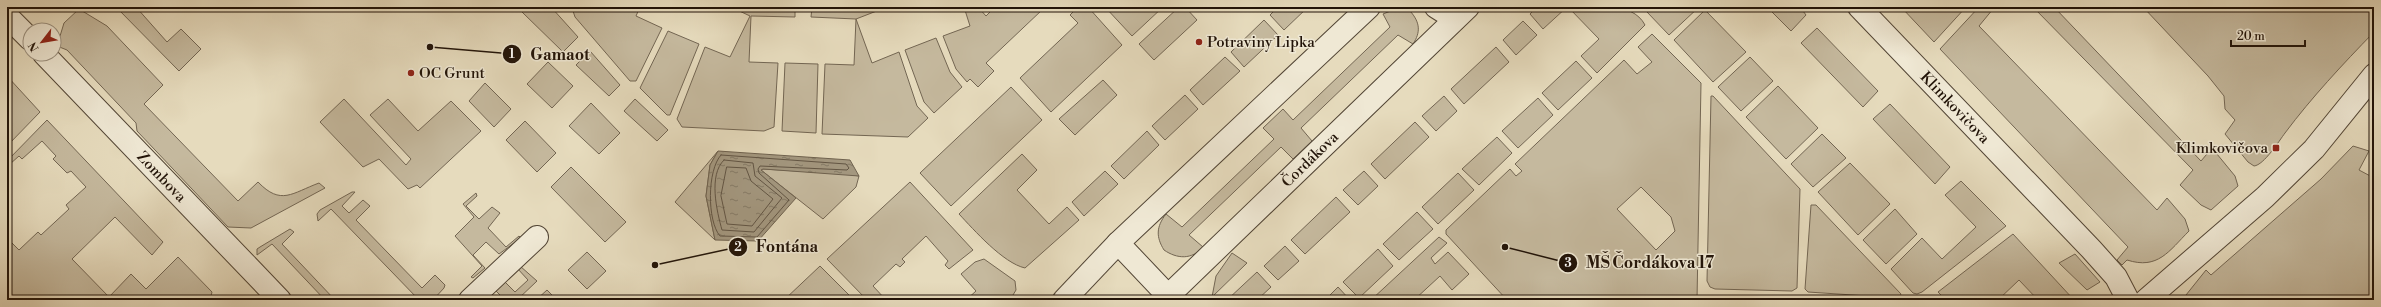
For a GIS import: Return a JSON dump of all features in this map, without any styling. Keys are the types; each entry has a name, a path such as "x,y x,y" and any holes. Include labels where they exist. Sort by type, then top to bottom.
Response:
{"street":[{"path":"1064,300 1118,243 1369,7"},
{"path":"1436,7 1461,13"},
{"name":"Klimkovičova","path":"1859,7 2095,254 2116,277 2128,300"},
{"name":"Čordákova","path":"1170,298 1461,13"},
{"path":"7,16 22,32"},
{"name":"Zombova","path":"52,62 280,300"},
{"path":"2146,300 2270,192 2314,149 2374,75"},
{"path":"472,298 537,236"},
{"path":"1118,243 1170,298"}],"shaded area":[{"path":"1599,6 1621,8 1639,17 1645,25 1597,73 1581,56 1599,39 1568,7"},
{"path":"116,7 136,7 167,42 181,29 201,49 179,71"},
{"path":"528,7 551,7 578,37 563,52 522,12"},
{"path":"577,7 640,7 636,16 662,28 636,81 630,81 575,17 573,11"},
{"path":"731,7 795,7 795,17 751,16 749,62 778,63 774,127 764,131 682,127 677,119 705,47 730,57 750,16"},
{"path":"812,7 887,7 856,19 811,17"},
{"path":"964,7 978,7 986,16 995,7 1039,7 1042,10 986,63 994,71 978,87 970,79 967,82 956,69 943,36 970,26"},
{"path":"1078,7 1088,7 1122,45 1051,112 1020,78 1078,23 1070,15"},
{"path":"1105,7 1163,7 1132,36"},
{"path":"1179,7 1185,7 1197,20 1154,60 1139,44"},
{"path":"1278,7 1308,7 1284,30 1270,15"},
{"path":"1537,7 1567,7 1543,29 1530,14"},
{"path":"1652,7 1699,7 1669,35 1647,12"},
{"path":"1767,7 1800,7 1806,15 1791,31"},
{"path":"1901,7 1966,7 1934,42"},
{"path":"1979,7 1991,7 1993,9 1979,26 2157,210 2167,198 2185,219 2189,231 2169,252 2155,260 2138,262 2127,260 2122,265 2117,260 2128,247 1940,49"},
{"path":"2033,7 2054,7 2201,161 2212,148 2235,176 2238,186 2211,210 2201,205 2180,185 2193,170"},
{"path":"2143,7 2374,7 2374,32 2317,94 2267,157 2258,165 2254,166 2248,162 2225,134 2235,120 2225,109 2224,96 2208,76"},
{"path":"1398,8 1410,11 1416,19 1418,31 1416,40 1413,44 1398,35 1301,128 1312,141 1293,159 1281,147 1189,235 1203,247 1199,251 1184,257 1174,255 1164,250 1158,236 1158,232 1160,223 1166,214 1182,227 1274,139 1263,128 1283,109 1293,120 1390,27 1383,14"},
{"path":"79,9 107,26 163,85 144,104 238,201 258,182 273,194 280,196 294,193 319,183 325,188 251,228 228,227 137,131 136,123 67,50 62,48 62,30 64,23"},
{"path":"1705,10 1746,52 1713,82 1674,40"},
{"path":"856,19 872,63 899,52 917,106 928,118 908,137 822,134 825,64 854,65"},
{"path":"1264,20 1278,35 1244,67 1231,52"},
{"path":"1523,21 1537,35 1516,55 1503,40"},
{"path":"1817,28 1878,91 1863,107 1801,43"},
{"path":"668,31 699,44 670,115 667,115 640,88"},
{"path":"1652,34 1701,83 1697,300 1507,300 1446,234 1446,230 1510,169 1516,176 1522,171 1515,164 1624,60 1637,74 1652,62 1638,47","holes":["1641,187 1671,217 1675,231 1656,250 1617,209"]},
{"path":"936,38 950,72 962,87 934,113 924,102 905,50"},
{"path":"1496,47 1509,62 1464,104 1451,89"},
{"path":"590,51 620,85 609,96 576,65"},
{"path":"1225,57 1240,71 1203,105 1190,90"},
{"path":"1750,57 1773,81 1741,111 1718,87"},
{"path":"1576,61 1592,78 1558,110 1542,93"},
{"path":"548,62 573,86 552,108 527,84"},
{"path":"785,63 818,64 816,133 782,131"},
{"path":"7,76 40,112 7,146"},
{"path":"1103,80 1117,95 1075,135 1059,119"},
{"path":"485,83 511,109 494,127 469,101"},
{"path":"1778,86 1818,128 1786,159 1746,117"},
{"path":"1011,87 1042,120 951,206 920,173"},
{"path":"1185,95 1198,109 1165,140 1152,126"},
{"path":"1444,96 1457,111 1436,131 1422,116"},
{"path":"1711,96 1713,96 1800,189 1797,288 1792,291 1715,289 1710,287 1707,281"},
{"path":"1538,98 1553,115 1518,148 1502,131"},
{"path":"344,99 406,165 411,159 370,115 388,99 418,131 451,101 481,131 420,188 417,185 408,189 379,159 363,167 320,122"},
{"path":"635,99 668,130 657,141 624,111"},
{"path":"591,103 620,133 599,154 569,126"},
{"path":"1890,104 1950,167 1935,184 1873,119"},
{"path":"47,120 163,242 152,255 115,217 72,259 109,297 131,274 146,289 178,257 212,292 211,296 191,300 16,300 7,291 7,238 19,250 38,232 41,235 69,209 66,205 86,187 71,171 67,173 53,159 56,156 42,141 22,159 19,156 10,164 7,161"},
{"path":"525,121 556,153 537,172 506,140"},
{"path":"1415,122 1429,137 1385,179 1371,164"},
{"path":"1147,131 1159,145 1124,179 1111,166"},
{"path":"1822,134 1846,158 1813,187 1791,164"},
{"path":"1497,137 1512,153 1479,185 1462,169"},
{"path":"2353,146 2369,151 2359,170 2374,178 2374,300 2182,300 2206,270 2211,275 2321,179"},
{"path":"718,151 710,165 706,196 715,240 675,202"},
{"path":"1022,154 1037,170 1017,190 1049,224 1067,207 1079,220 1025,268 1016,265 998,253 959,214"},
{"path":"1850,163 1890,204 1858,235 1818,192"},
{"path":"571,167 626,222 605,242 551,187"},
{"path":"761,170 859,176 856,187 823,219"},
{"path":"1105,171 1118,184 1084,216 1072,202"},
{"path":"1364,171 1378,186 1358,205 1343,190"},
{"path":"1458,173 1474,190 1438,224 1422,207"},
{"path":"1961,181 2006,226 1922,292 1917,294 1913,293 1891,269 1922,238 1942,259 1976,227 1945,195"},
{"path":"910,182 973,250 949,269 945,265 948,261 926,236 902,259 905,262 900,267 896,264 873,286 886,300 867,300 827,259"},
{"path":"352,192 355,192 342,206 349,213 363,200 370,206 356,220 422,288 435,275 445,285 433,300 419,300 331,209 318,221 317,214 320,210"},
{"path":"476,193 477,196 466,206 479,219 492,207 500,213 488,228 506,247 519,236 521,238 499,254 486,242 473,255 485,268 473,278 471,277 482,266 455,236 474,217 463,204"},
{"path":"1336,197 1350,212 1305,254 1291,240"},
{"path":"1811,205 1816,205 1901,294 1898,298 1808,292 1805,289"},
{"path":"1895,209 1917,234 1886,264 1863,240"},
{"path":"1417,212 1433,229 1399,260 1383,244"},
{"path":"290,229 294,232 282,244 335,300 325,300 272,244 257,255 257,249"},
{"path":"2013,234 2074,300 2038,300 2019,280 1998,300 1946,300 1938,292"},
{"path":"1439,237 1447,243 1431,258 1435,264 1448,252 1469,274 1452,290 1440,276 1414,300 1371,300"},
{"path":"1285,246 1299,261 1278,280 1264,266"},
{"path":"1378,249 1393,266 1359,298 1343,282"},
{"path":"587,252 606,271 587,289 568,270"},
{"path":"1232,253 1247,263 1212,297 1216,276"},
{"path":"2075,254 2100,282 2087,290 2059,263"},
{"path":"984,259 1015,281 1016,290 1010,300 966,300 976,291 961,274 975,262"},
{"path":"520,266 537,281 517,300 505,300 495,290 503,280 515,292 528,280 517,268"},
{"path":"820,266 850,296 845,300 784,300"},
{"path":"1257,272 1271,287 1257,300 1227,300"},
{"path":"1338,287 1350,300 1325,300"},
{"path":"547,290 557,300 536,300"}],"water":[{"path":"718,151 850,160 859,176 763,169 761,170 796,198 758,241 715,240 706,196 710,165"}],"place":[{"name":"Potraviny Lipka","path":"1199,42"},
{"name":"Gamaot","path":"430,47"},
{"name":"OC Grunt","path":"411,73"},
{"name":"Klimkovičova","path":"2276,148"},
{"name":"MŠ Čordákova 17","path":"1505,247"},
{"name":"Fontána","path":"655,265"}]}
